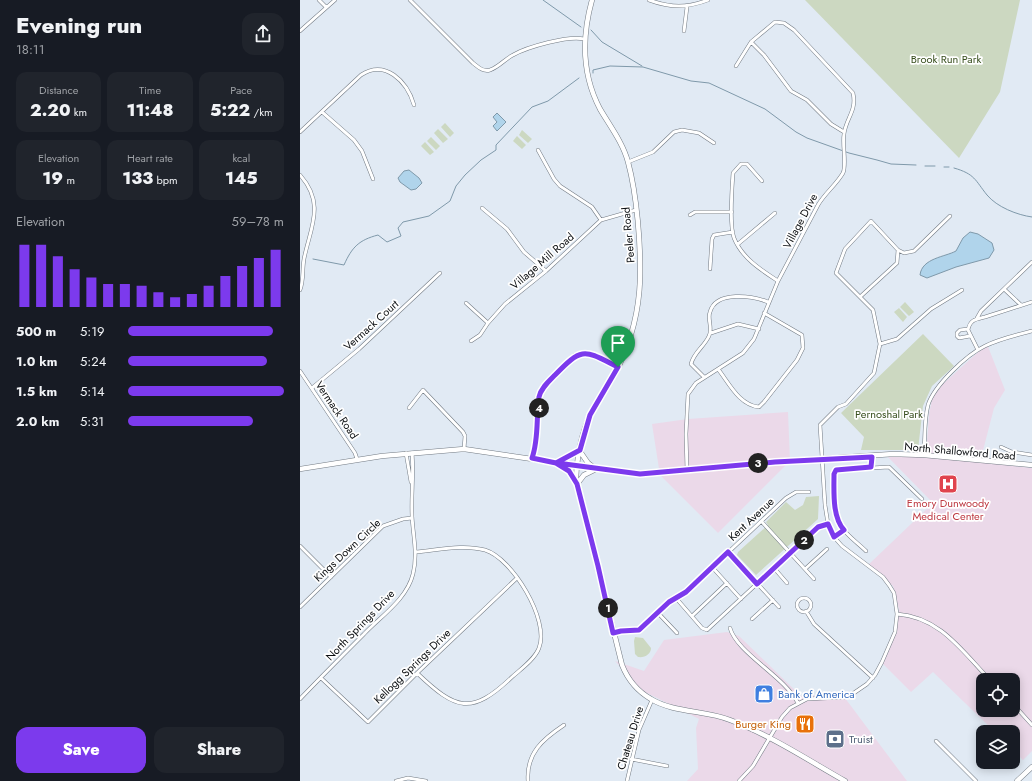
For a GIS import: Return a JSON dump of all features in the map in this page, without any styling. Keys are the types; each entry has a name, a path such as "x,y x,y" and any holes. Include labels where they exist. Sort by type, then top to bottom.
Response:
{"street":[{"path":"319,0 326,7"},
{"path":"300,31 335,0"},
{"path":"410,0 473,64 483,70 493,68 511,56 534,46 552,42 584,39"},
{"name":"Peeler Road","path":"577,484 576,466 590,415 618,367 629,340 639,293 640,255 636,210 628,162 619,140 593,93 587,70 584,39 592,0"},
{"path":"650,0 663,5 687,7 708,0"},
{"path":"684,31 687,7"},
{"name":"Village Drive","path":"687,470 686,434 688,394 704,377 743,353 754,339 759,330 768,302 778,281 823,196 842,174 845,168 843,152 844,132 854,108 853,93 801,37 784,23 775,22 751,42 736,66"},
{"path":"751,42 764,55 791,91 807,100 830,124 844,132"},
{"path":"300,132 360,75 378,68 387,71 397,78 410,93 414,105"},
{"path":"322,112 354,140 362,151 373,179"},
{"path":"628,162 652,152 674,132 682,130 699,132 714,143"},
{"path":"538,150 557,182 566,191 592,207 601,220"},
{"path":"762,181 747,164 741,164 733,173 733,232 743,254 756,266 778,281"},
{"path":"300,175 312,192 315,209 313,227 306,247 302,267 303,278 300,290"},
{"path":"482,208 507,229 524,252 546,271"},
{"name":"Village Mill Road","path":"471,341 480,335 488,323 505,304 546,271 601,220 636,210"},
{"path":"690,215 695,212 732,212"},
{"path":"738,244 775,213"},
{"path":"739,781 753,766 785,713 798,703 813,698 848,697 873,678 882,662 895,632 897,614 894,593 886,581 842,546 834,537 828,524 821,460 820,425 838,407 846,404 874,374 880,344 873,310 861,296 836,273 845,249 872,221 898,250 904,253 914,251 950,216"},
{"path":"710,269 712,239 714,235 733,232"},
{"path":"861,296 897,263 898,250"},
{"path":"978,350 970,336 968,329 970,324 1032,262"},
{"name":"Vermack Court","path":"312,388 359,349 440,273"},
{"path":"1004,289 1021,305"},
{"path":"880,344 897,339 931,309 962,290"},
{"path":"704,377 691,364 693,356 709,338 711,333 709,313 711,308 720,300 731,297 755,297 768,302"},
{"path":"977,318 985,317 1032,302"},
{"path":"466,304 488,323"},
{"path":"718,369 742,401 752,406 759,407 764,402 797,360 803,348 802,335 764,313"},
{"path":"711,333 738,324 759,330"},
{"path":"968,329 960,330 957,333 957,336 959,338 970,336"},
{"path":"924,455 928,405 935,391 978,350 997,341 1032,331"},
{"path":"532,458 535,446 539,397 544,387 570,360 581,354 592,355 618,367"},
{"name":"Vermack Road","path":"300,371 355,453 357,459"},
{"path":"409,408 423,390 463,432 465,436 464,449"},
{"path":"1001,447 1012,452 1032,455"},
{"name":"North Shallowford Road","path":"300,469 357,459 406,453 464,449 635,474 775,462 924,455 1032,465"},
{"path":"577,484 584,475 596,469 588,463 580,450 556,463 569,471 577,484 598,566 618,655 626,674 638,690 652,700 669,706 729,720 770,739 845,781"},
{"name":"North Springs Drive","path":"300,699 404,592 413,574 416,552 412,518 411,482 406,453"},
{"name":"North Springs Drive","path":"411,482 413,473 412,453"},
{"path":"871,467 872,457"},
{"path":"866,551 839,524 834,474 836,470 889,467 922,499"},
{"name":"Kent Avenue","path":"613,633 639,630 712,567 793,493 809,492"},
{"name":"Kings Down Circle","path":"300,607 383,526 403,518 412,518"},
{"path":"762,522 814,579"},
{"path":"676,598 702,628 707,630 816,529 828,524"},
{"path":"834,537 844,530"},
{"path":"300,546 331,577"},
{"path":"416,552 471,547 487,551 508,568 533,602 537,614 541,642 539,649 532,658 490,697 480,702 470,704 454,702 436,691 417,673"},
{"path":"805,569 826,549"},
{"path":"728,552 779,607"},
{"path":"712,567 741,599"},
{"path":"774,568 787,582"},
{"name":"Kellogg Springs Drive","path":"321,678 368,722 516,578"},
{"path":"692,616 727,583"},
{"path":"806,611 810,606 810,602 807,599 801,599 797,606 802,611 806,611 814,624 873,678"},
{"path":"752,619 773,600"},
{"path":"658,613 677,633"},
{"path":"897,614 911,615 935,626 947,636 983,673"},
{"path":"730,628 736,640 787,688 798,703"},
{"name":"Chateau Drive","path":"627,781 639,730 652,700"},
{"path":"1020,712 1032,725"},
{"path":"528,781 531,757 536,748 546,738 564,725"},
{"path":"936,741 976,781"},
{"path":"631,760 667,766"},
{"path":"1017,781 1032,767"},
{"path":"396,781 408,778 426,781"}],"shaded area":[{"path":"987,344 1005,390 994,408 980,462 1032,468 1032,751 1023,760 1020,757 1020,725 988,725 980,717 1020,717 1020,673 976,673 976,714 933,672 911,692 882,663 892,636 899,610 893,586 867,566 933,503 886,455 926,455 929,415 933,393"},
{"path":"788,412 790,461 718,533 660,475 652,424 688,419"},
{"path":"727,632 739,636 801,696 842,694 907,781 687,781 698,769 696,728 699,719 647,693 645,694 615,661 644,671 664,640"}],"green space":[{"name":"Brook Run Park","path":"805,0 1020,0 1000,92 959,158"},
{"path":"445,123 454,133 450,137 441,127"},
{"path":"438,129 448,139 443,143 434,133"},
{"path":"522,130 532,139 528,143 519,135"},
{"path":"517,136 526,145 522,149 513,141"},
{"path":"431,137 440,146 436,150 427,141"},
{"path":"425,142 434,152 430,155 421,146"},
{"path":"905,302 914,312 909,316 900,307"},
{"path":"899,308 907,317 903,322 894,312"},
{"name":"Pernoshal Park","path":"923,334 954,366 932,386 923,406 918,450 861,450 864,437 841,413"},
{"path":"819,496 818,519 756,575 737,555 738,552 768,525 766,522 786,502 795,510 803,505 806,497"},
{"path":"635,637 643,638 651,648 647,655 638,657 635,654"}],"water":[{"path":"497,113 506,122 497,131 493,126 497,122 493,117"},
{"path":"409,170 419,178 422,183 416,189 411,190 400,182 398,178 404,171"},
{"path":"970,232 978,234 992,243 994,250 989,258 956,267 927,278 920,275 922,269 929,262 956,251 963,238"}],"waterway":[{"path":"543,0 581,27"},
{"path":"591,30 602,42 642,66"},
{"path":"593,73 593,70 610,66 643,67 691,81 709,83 765,109 796,132 807,138 849,153 891,164 916,165"},
{"path":"313,259 344,265 353,249 366,239 378,235 387,242 401,236 398,228 403,222 429,216 450,201 456,186 465,175 481,160 496,150 496,145 532,107 548,101 579,78"},
{"path":"925,166 935,166"},
{"path":"944,167 949,167"},
{"path":"954,168 971,175 987,195 1002,207 1032,217"}],"place":[{"name":"Emory Dunwoody Medical Center","path":"948,484"},
{"name":"Bank of America","path":"764,694"},
{"name":"Burger King","path":"805,724"},
{"name":"Truist","path":"835,739"}],"route":[{"path":"618,367 592,355 585,353 581,354 570,360 544,387 540,392 539,397 535,451 532,458 549,462 556,463 557,463 623,473 640,474 775,462 872,457 871,467 836,470 834,474 834,491 837,516 839,524 844,530 834,537 828,524 818,527 757,584 728,552 686,592 669,602 639,630 634,632 621,631 613,633 577,484 569,471 556,463 580,450 585,428 590,415 606,390 618,367"}]}
